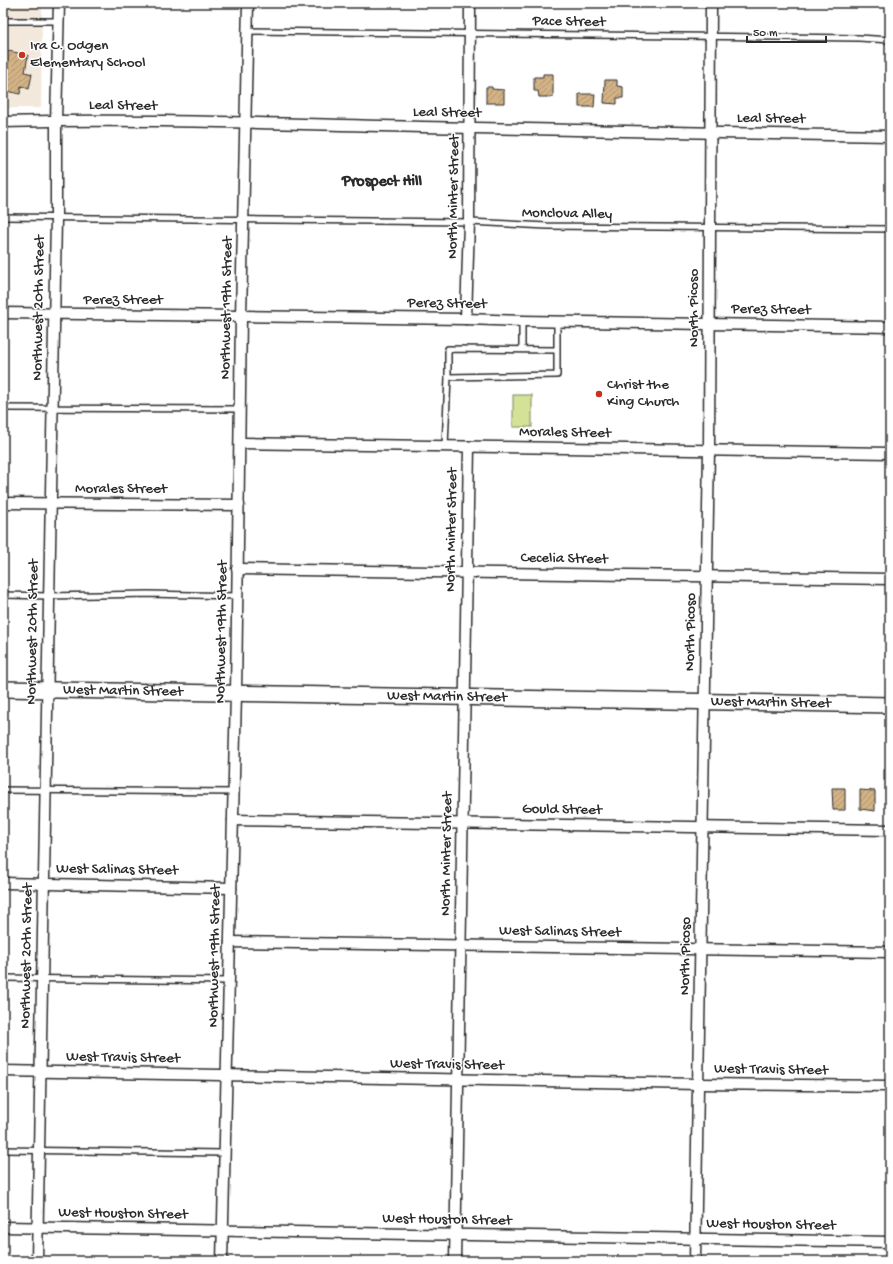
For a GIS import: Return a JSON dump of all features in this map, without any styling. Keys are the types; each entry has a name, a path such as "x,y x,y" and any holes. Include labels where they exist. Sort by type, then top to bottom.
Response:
{"main road":[{"name":"West Martin Street","path":"3,689 890,705"}],"street":[{"name":"Northwest 20th Street","path":"37,1261 56,219 56,121 60,21 59,3"},
{"name":"Northwest 19th Street","path":"222,1261 234,792 241,409 241,316 248,3"},
{"name":"North Minter Street","path":"466,319 469,222 470,3"},
{"name":"North Picoso","path":"695,1261 709,450 711,3"},
{"name":"Leal Street","path":"3,122 56,121 246,123 890,136"},
{"name":"Perez Street","path":"3,313 466,319 557,322 890,327"},
{"name":"Morales Street","path":"240,443 890,453"},
{"name":"North Minter Street","path":"455,1261 469,447"},
{"name":"Morales Street","path":"3,503 239,505"},
{"name":"Cecelia Street","path":"237,569 890,579"},
{"name":"Gould Street","path":"233,820 890,830"},
{"name":"West Salinas Street","path":"3,883 231,888"},
{"name":"West Salinas Street","path":"230,942 890,952"},
{"name":"West Travis Street","path":"3,1071 458,1080 890,1086"},
{"name":"West Houston Street","path":"3,1227 890,1242"}],"lane":[{"path":"3,21 60,21"},
{"name":"Pace Street","path":"248,31 859,38 890,40"},
{"name":"Monclova Alley","path":"3,217 56,219 244,219 469,222 547,226 890,230"},
{"path":"522,321 522,349"},
{"path":"448,377 557,375 557,322"},
{"path":"445,446 448,349 557,350"},
{"path":"3,408 241,409"},
{"path":"3,595 49,596 148,594 237,596"},
{"path":"3,790 234,792"},
{"path":"3,978 229,981"},
{"path":"3,1150 224,1153"}],"shaded area":[{"name":"Ira C. Odgen Elementary School","path":"3,3 42,3 41,108 3,108"}],"green space":[{"path":"513,395 532,395 532,427 513,427"}],"building":[{"path":"3,50 28,55 25,72 32,74 29,89 21,86 20,94 3,90"},
{"path":"543,74 553,74 553,97 539,97 538,91 534,91 534,77 543,77"},
{"path":"605,80 617,80 617,86 623,87 623,98 617,98 617,104 604,103"},
{"path":"486,87 504,90 504,103 486,103"},
{"path":"579,94 595,94 594,107 579,107"},
{"path":"884,770 890,770 890,780 884,780"},
{"path":"832,788 845,788 845,810 833,810"},
{"path":"860,790 875,791 875,811 860,809"},
{"path":"888,792 890,792 890,809 888,809"}],"place":[{"name":"Ira C. Odgen Elementary School","path":"22,55"},
{"name":"Christ the King Church","path":"599,394"}],"district":[{"name":"Prospect Hill","path":"382,182"}]}
